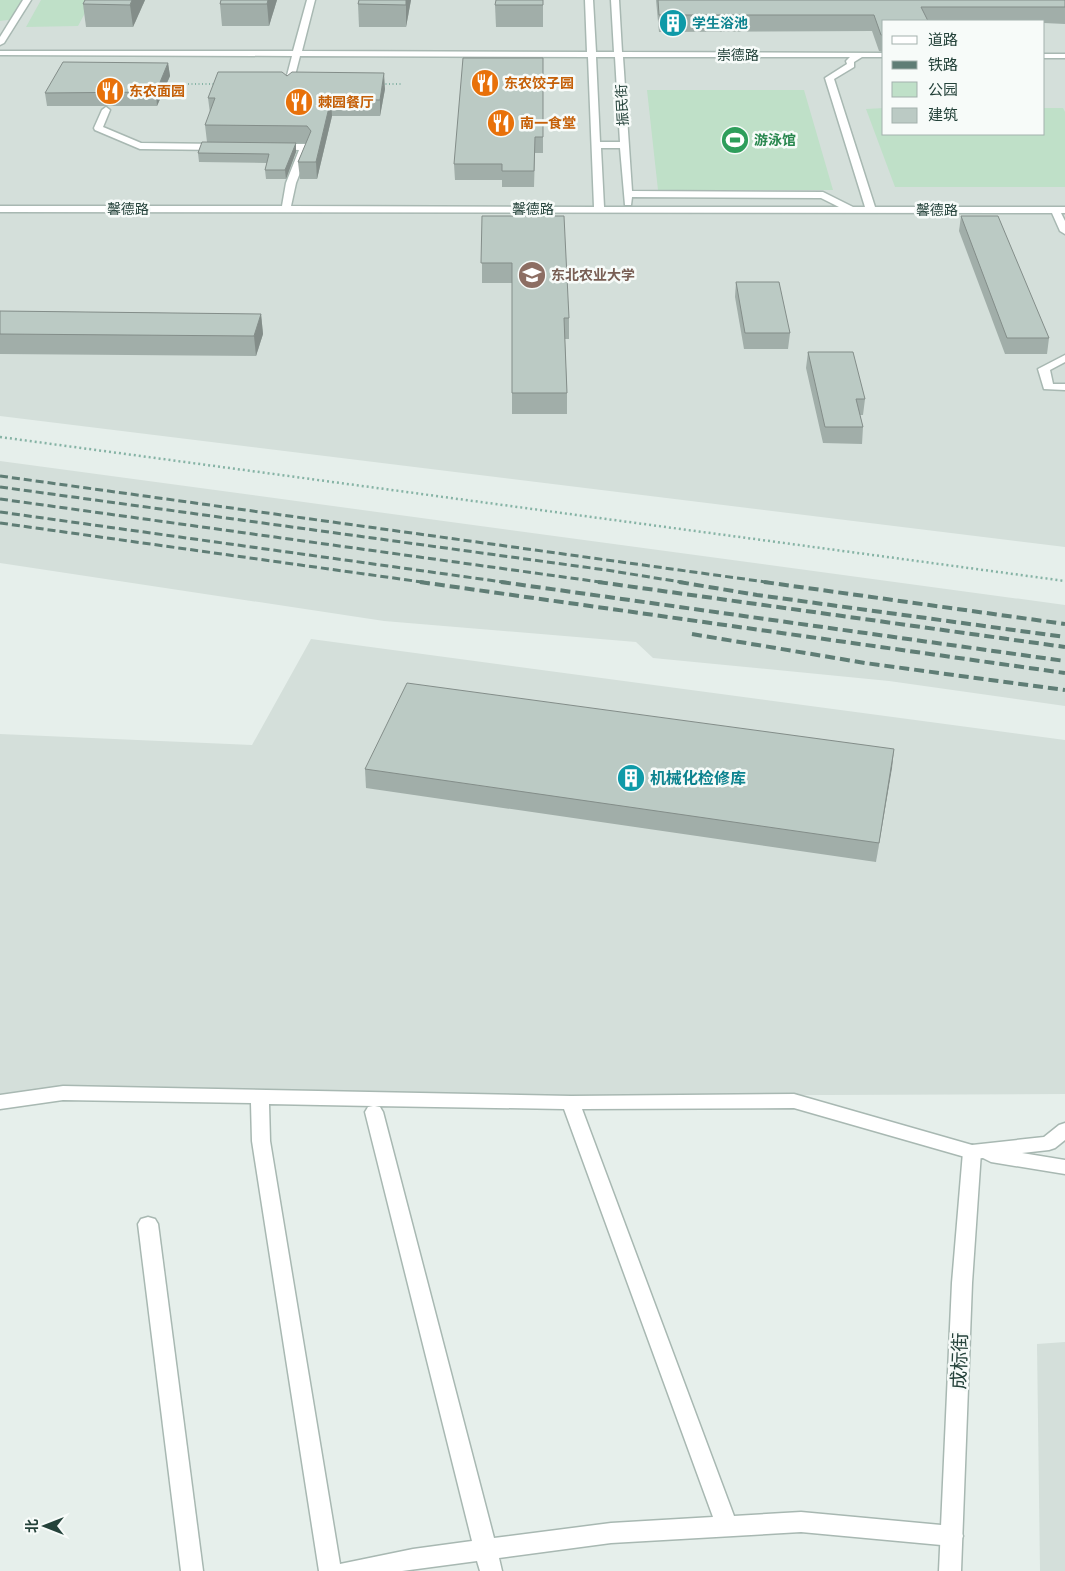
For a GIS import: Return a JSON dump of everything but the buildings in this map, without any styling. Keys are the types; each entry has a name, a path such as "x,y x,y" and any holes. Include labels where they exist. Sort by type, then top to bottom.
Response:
{"street":[{"path":"0,42 26,0"},
{"path":"288,87 311,0"},
{"name":"振民街","path":"602,3 592,55 624,146 628,210"},
{"name":"振民街","path":"599,209 596,145 619,55 602,3"},
{"name":"崇德路","path":"0,53 882,56"},
{"path":"860,55 850,61 851,64 829,78 871,210"},
{"path":"1045,56 1065,56"},
{"path":"106,110 98,128 140,146 228,147"},
{"path":"596,145 624,146"},
{"path":"266,147 305,147 291,184 286,209"},
{"path":"627,194 823,194 851,210"},
{"name":"馨德路","path":"0,208 1060,210"},
{"path":"1060,210 1065,230"},
{"path":"1065,358 1044,369 1048,387 1065,387"},
{"path":"0,1102 63,1093 571,1103 794,1101 972,1152 1065,1167"},
{"path":"260,1097 261,1141 330,1571"},
{"path":"571,1103 727,1526"},
{"path":"374,1112 491,1571"},
{"path":"972,1152 1049,1143 1065,1130"},
{"name":"成标街","path":"950,1571 962,1283 972,1152"},
{"path":"148,1224 192,1571"},
{"path":"347,1571 485,1549 611,1533 727,1526 801,1522 952,1536"}],"path":[{"path":"0,437 1065,581"}],"shaded area":[{"name":"东北农业大学","path":"0,0 1065,0 1065,547 0,416"},
{"path":"0,461 1065,605 1065,706 889,681 653,658 636,642 384,621 0,563"},
{"path":"311,639 1065,740 1065,1094 0,1098 0,734 252,745"},
{"path":"1065,1342 1065,1571 1040,1571 1037,1344"}],"green space":[{"path":"0,0 27,0 15,19 0,21"},
{"path":"41,0 92,0 78,26 26,27"},
{"name":"游泳馆","path":"647,90 804,90 833,190 658,190"},
{"path":"882,108 882,135 1045,135 1045,108 1063,108 1065,112 1065,187 895,187 866,109"}],"railway":[{"path":"0,476 773,583"},
{"path":"0,487 606,570 687,583"},
{"path":"0,499 607,583"},
{"path":"0,512 510,583"},
{"path":"0,523 429,583"},
{"path":"420,582 1065,673"},
{"path":"501,582 1065,661"},
{"path":"598,582 1065,647"},
{"path":"679,582 757,595 1065,637"},
{"path":"764,582 1065,624"},
{"path":"692,634 865,663 1065,690"}],"place":[{"name":"学生浴池","path":"673,23"},
{"name":"东农饺子园","path":"485,83"},
{"name":"东农面园","path":"110,91"},
{"name":"棘园餐厅","path":"299,102"},
{"name":"南一食堂","path":"501,123"},
{"name":"游泳馆","path":"735,140"},
{"name":"东北农业大学","path":"532,275"},
{"name":"机械化检修库","path":"631,778"}]}
